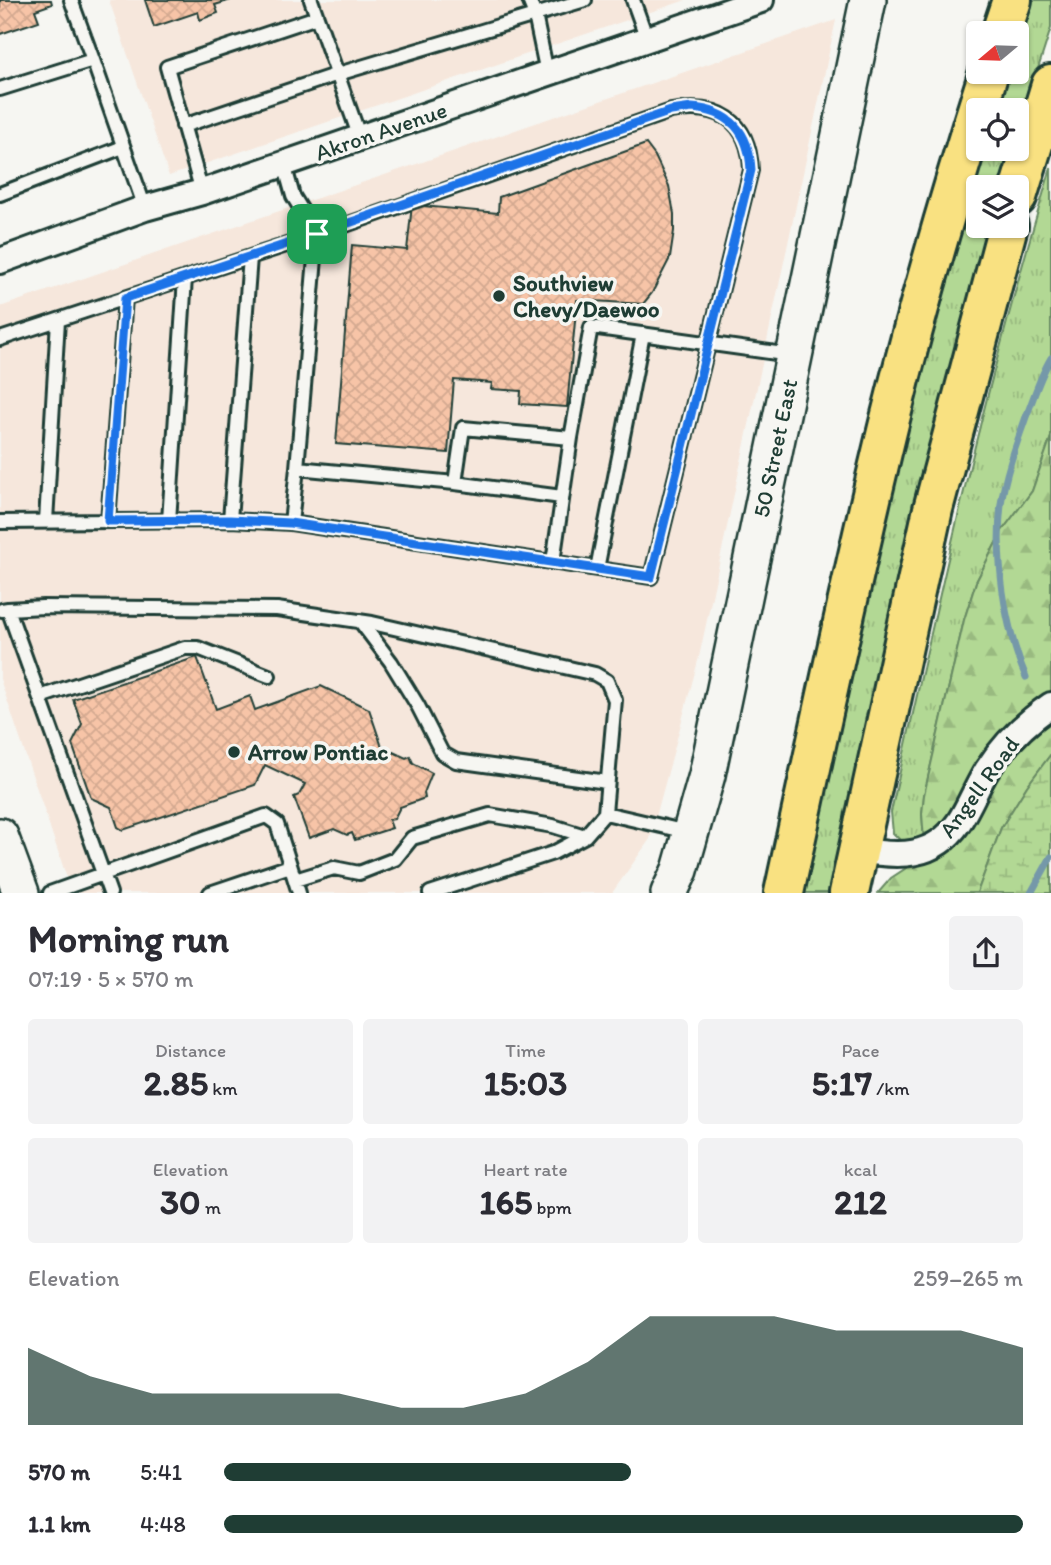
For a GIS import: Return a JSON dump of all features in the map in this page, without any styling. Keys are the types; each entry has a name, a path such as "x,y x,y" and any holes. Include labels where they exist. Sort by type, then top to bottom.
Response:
{"highway":[{"path":"994,21 999,0"},
{"path":"1005,21 1012,0"},
{"path":"784,893 844,613 889,421 978,84"},
{"path":"942,225 985,84"},
{"path":"1024,175 1051,86"},
{"path":"849,893 933,509 1005,238"}],"street":[{"name":"Akron Avenue","path":"0,261 145,208 202,192 761,0"},
{"name":"50 Street East","path":"670,893 680,870 707,775 868,0"},
{"name":"Angell Road","path":"858,850 897,856 916,853 941,841 958,823 999,753 1021,729 1051,705"},
{"path":"0,836 21,893"}],"lane":[{"path":"71,0 145,208"},
{"path":"312,0 360,138"},
{"path":"529,0 547,74"},
{"path":"183,126 338,74 584,0"},
{"path":"634,0 647,39"},
{"path":"202,192 167,68 317,17"},
{"path":"0,89 93,60"},
{"path":"0,339 250,257 671,111 692,108 712,110 737,125 750,149 751,170 651,577 290,523 230,520 0,522"},
{"path":"0,194 123,147"},
{"path":"284,164 293,196 317,234 290,523"},
{"path":"230,520 250,257"},
{"path":"169,521 185,278"},
{"path":"108,521 125,298"},
{"path":"46,522 58,320"},
{"path":"553,562 591,327 795,355"},
{"path":"597,569 643,334"},
{"path":"455,482 463,428 571,438"},
{"path":"297,468 455,482 562,497"},
{"path":"110,893 40,698 4,610 43,607 264,609 360,621 595,674 607,681 615,699 605,813 585,836 553,853 430,893"},
{"path":"360,621 398,673 442,753 456,761 607,782"},
{"path":"40,698 185,648 198,648 269,676"},
{"path":"605,813 691,833"},
{"path":"50,893 265,816 277,824 297,887 334,867 359,873 395,859 411,838 490,815 554,826 585,836"},
{"path":"209,893 290,866"}],"shaded area":[{"path":"109,0 686,0 169,176"},
{"path":"836,20 699,657 650,839 612,893 72,893 0,679 0,307"}],"green space":[{"path":"1031,0 1051,0 1051,28 1029,98 1000,98 1004,84 1029,84 1029,21 1024,21"},
{"path":"981,161 1009,161 1004,175 977,175"},
{"path":"1051,168 1051,437 1032,491 1002,531 976,582 964,620 924,795 924,840 903,843 893,833 891,812 984,408"},
{"path":"966,214 966,238 986,238 916,505 831,893 802,893 862,618 907,425"},
{"path":"1051,437 1051,695 946,824 924,840 924,795 964,620 976,582 1002,531 1032,491"},
{"path":"1051,716 1051,754 1001,828 977,893 878,893 891,878 911,865 940,853 999,768"},
{"path":"1051,754 1051,893 977,893 1001,828"}],"building":[{"path":"0,0 51,0 52,4 35,10 39,21 0,34"},
{"path":"145,0 231,0 215,5 218,13 200,20 198,12 154,27"},
{"name":"Southview Chevy/Daewoo","path":"646,144 655,156 669,186 674,214 670,258 652,293 643,304 577,300 567,407 520,404 521,391 491,389 492,383 454,380 448,453 336,444 352,245 407,250 412,205 498,213 499,197"},
{"name":"Arrow Pontiac","path":"197,657 216,709 250,696 255,710 321,686 369,709 382,747 406,758 410,756 413,763 432,773 424,793 425,798 400,807 394,819 389,820 392,828 355,840 352,833 347,835 334,829 309,838 294,797 299,795 305,784 265,765 255,785 123,830 118,827 111,807 91,798 72,744 82,724 73,699"}],"waterway":[{"path":"1026,677 1007,615 1000,569 999,525 1008,471 1018,438 1040,379 1051,358"},
{"path":"1031,893 1051,857"}],"place":[{"name":"Southview Chevy/Daewoo","path":"499,296"},
{"name":"Arrow Pontiac","path":"234,752"}],"route":[{"path":"692,108 712,110 737,125 750,149 751,170 651,577 290,523 230,520 108,521 125,298 317,234 671,111 692,108"}]}
